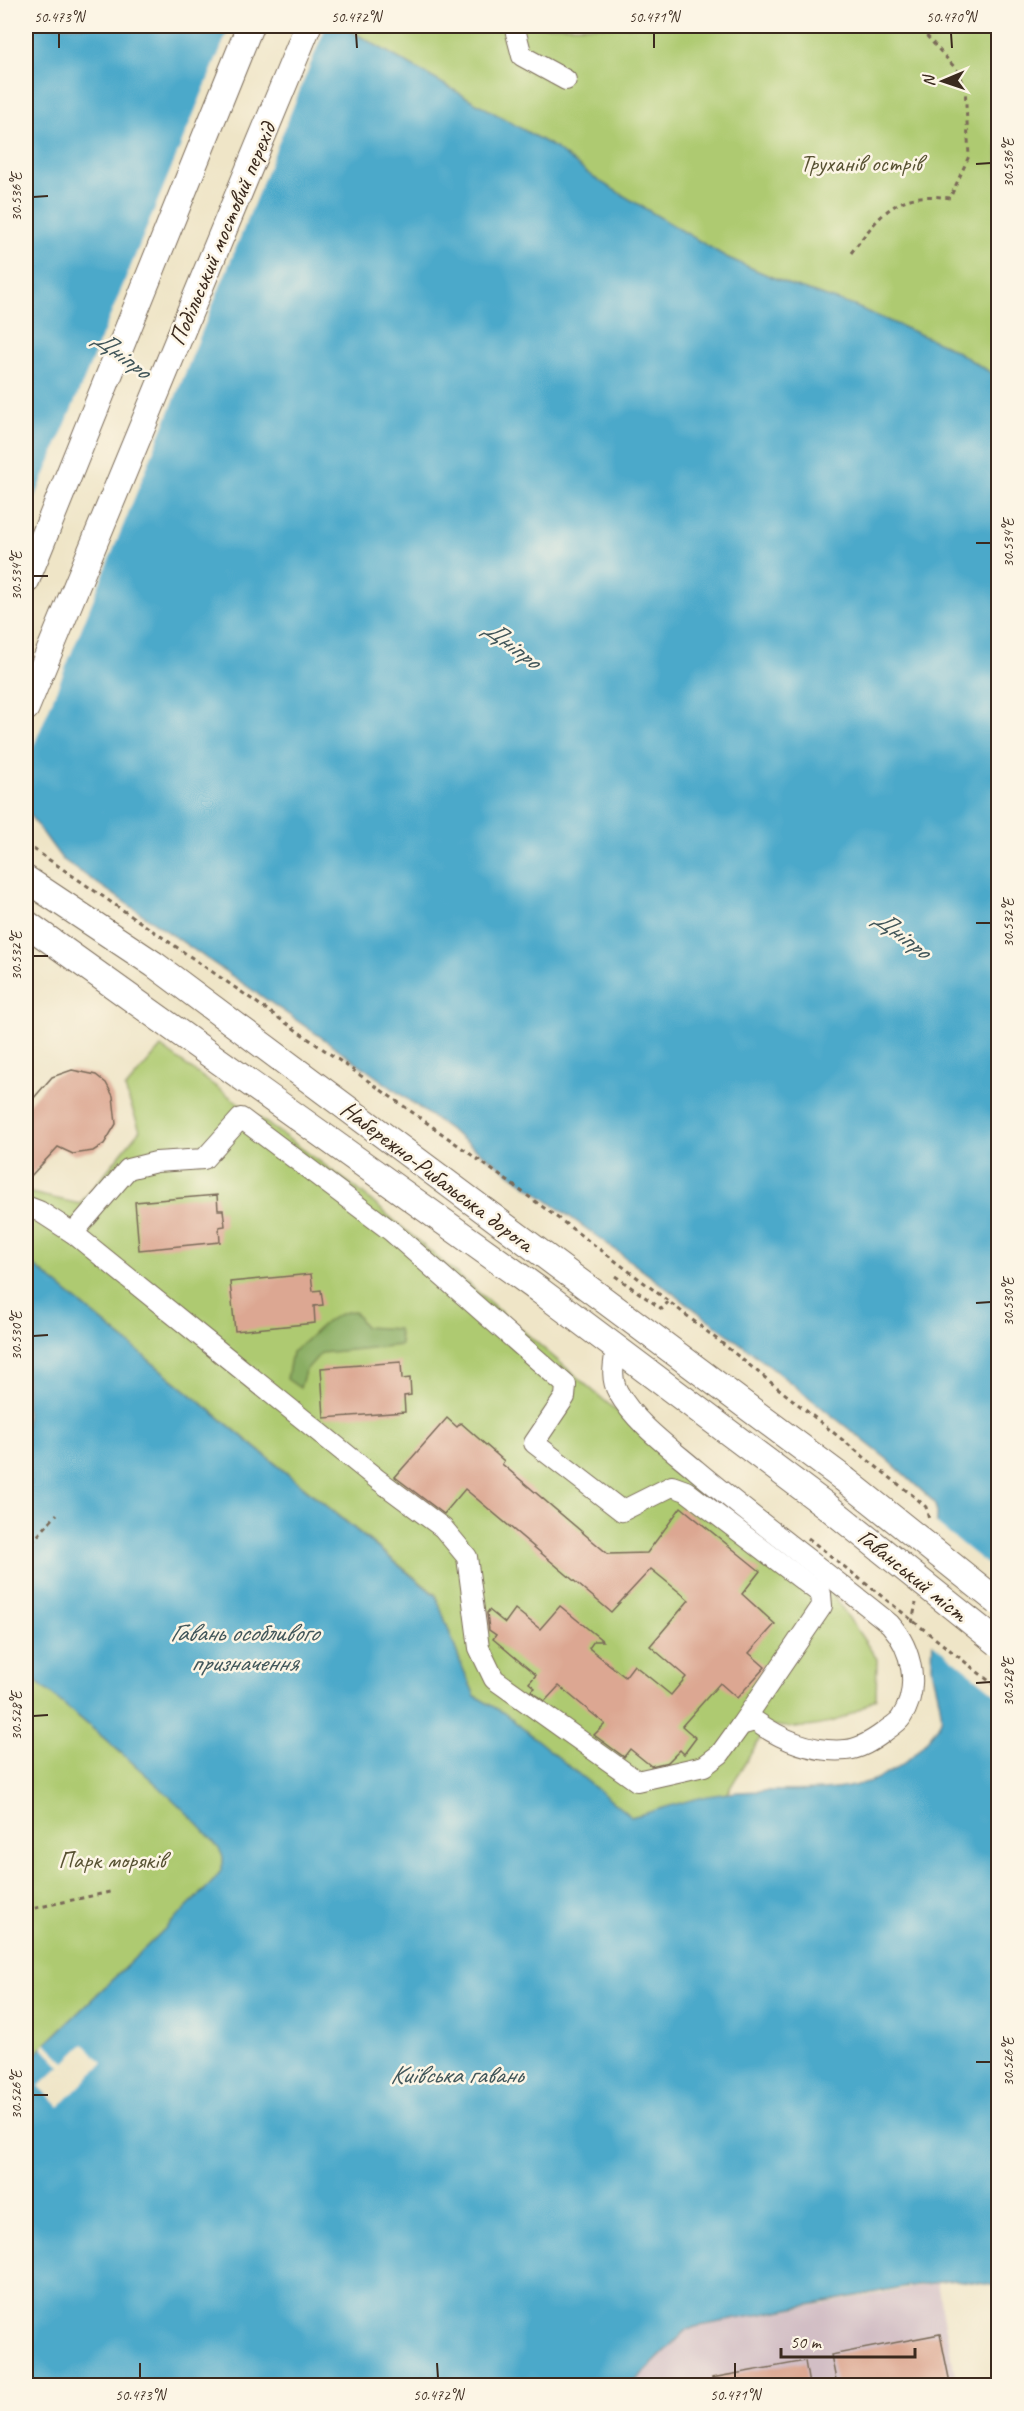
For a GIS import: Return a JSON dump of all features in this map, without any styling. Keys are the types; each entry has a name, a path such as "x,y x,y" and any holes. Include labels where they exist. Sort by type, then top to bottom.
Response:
{"main road":[{"name":"Подільський мостовий перехід","path":"26,581 250,26"},
{"name":"Подільський мостовий перехід","path":"26,708 308,26"},
{"name":"Набережно-Рибальська дорога","path":"26,879 155,965 844,1479"},
{"name":"Набережно-Рибальська дорога","path":"26,923 157,1015 616,1348 828,1507"},
{"name":"Гаванський міст","path":"844,1479 999,1602"},
{"name":"Гаванський міст","path":"828,1507 999,1643"}],"lane":[{"path":"517,26 522,56 566,80"},
{"path":"26,1206 39,1211 73,1233 368,1472 443,1528 467,1557 479,1648 494,1679 637,1781 704,1766 720,1754 822,1606 821,1594 686,1491 672,1486 622,1511 534,1443 566,1396 566,1384 391,1231 241,1118 204,1159 156,1162 128,1169 73,1233"},
{"path":"616,1348 612,1376 616,1390 627,1405 670,1448 710,1482 890,1624 904,1643 909,1655 912,1677 900,1719 869,1743 847,1750 817,1749 778,1737 755,1721 741,1725"}],"path":[{"path":"851,253 878,217 898,203 926,194 950,198 969,156 965,87 957,70 918,26"},
{"path":"26,844 229,986 313,1040 668,1302 916,1498 926,1507 930,1516"},
{"path":"615,1276 662,1309 668,1302"},
{"path":"26,1550 57,1514"},
{"path":"808,1538 999,1688"},
{"path":"26,1910 110,1892"}],"shaded area":[{"path":"937,2283 957,2385 631,2386 686,2331 695,2327"}],"green space":[{"name":"Труханів острів","path":"342,26 998,26 998,377 949,347 854,306 790,285 726,257 594,178 555,148"},
{"path":"161,1047 355,1187 661,1449 693,1482 831,1592 877,1659 876,1698 850,1714 825,1724 798,1727 768,1725 727,1793 631,1817 504,1713 475,1696 436,1595 26,1259 26,1192 80,1204 140,1130 125,1089"},
{"path":"354,1311 365,1327 398,1329 401,1345 321,1353 305,1371 300,1388 287,1379 292,1352 328,1321"},
{"name":"Парк моряків","path":"26,1674 135,1764 195,1821 215,1844 223,1858 223,1864 211,1884 26,2063"}],"water":[{"path":"26,26 342,26 555,148 594,178 726,257 790,285 854,306 949,347 998,377 998,2286 955,2280 903,2287 695,2327 686,2331 631,2385 26,2385 26,2063 211,1884 219,1874 223,1858 215,1844 195,1821 167,1794 69,1708 26,1674 26,1259 436,1596 475,1696 504,1713 631,1817 717,1795 754,1791 830,1789 854,1786 877,1779 899,1767 919,1749 937,1728 942,1716 932,1666 937,1512 934,1502 887,1459 749,1350 602,1240 331,1044 62,859 26,810"}],"pier":[{"path":"230,26 326,26 26,765 26,520"},
{"path":"933,1521 998,1573 998,1696 930,1641"},
{"path":"46,2043 65,2062 84,2044 103,2063 59,2107 39,2086 60,2066 42,2047"}],"building":[{"path":"72,1070 96,1075 106,1083 113,1096 116,1124 104,1144 93,1151 73,1154 58,1147 26,1181 26,1107 52,1077"},
{"path":"217,1195 218,1210 223,1210 225,1226 219,1227 220,1242 139,1250 135,1202"},
{"path":"311,1274 313,1291 321,1290 323,1305 314,1306 315,1323 235,1331 230,1282"},
{"path":"401,1362 402,1379 410,1378 411,1395 404,1396 405,1412 324,1418 321,1368"},
{"path":"447,1418 457,1427 461,1423 504,1461 502,1464 608,1554 647,1553 681,1507 760,1571 742,1594 775,1624 749,1653 765,1667 737,1698 720,1683 682,1726 696,1738 684,1754 680,1750 668,1762 651,1766 630,1749 624,1757 594,1735 605,1724 559,1686 545,1701 531,1691 535,1688 529,1683 536,1675 493,1639 496,1635 489,1630 487,1613 489,1610 505,1623 515,1609 540,1629 560,1606 603,1641 594,1641 589,1648 625,1677 634,1665 671,1695 686,1677 650,1646 689,1600 651,1569 611,1612 465,1489 444,1514 395,1477"},
{"path":"940,2334 950,2383 837,2385 831,2355"},
{"path":"805,2361 809,2385 712,2385 712,2378"}],"water label":[{"name":"Дніпро","path":"122,354"},
{"name":"Дніпро","path":"512,644"},
{"name":"Дніпро","path":"902,934"},
{"name":"Гавань особливого призначення","path":"244,1647"},
{"name":"Київська гавань","path":"456,2074"}]}
